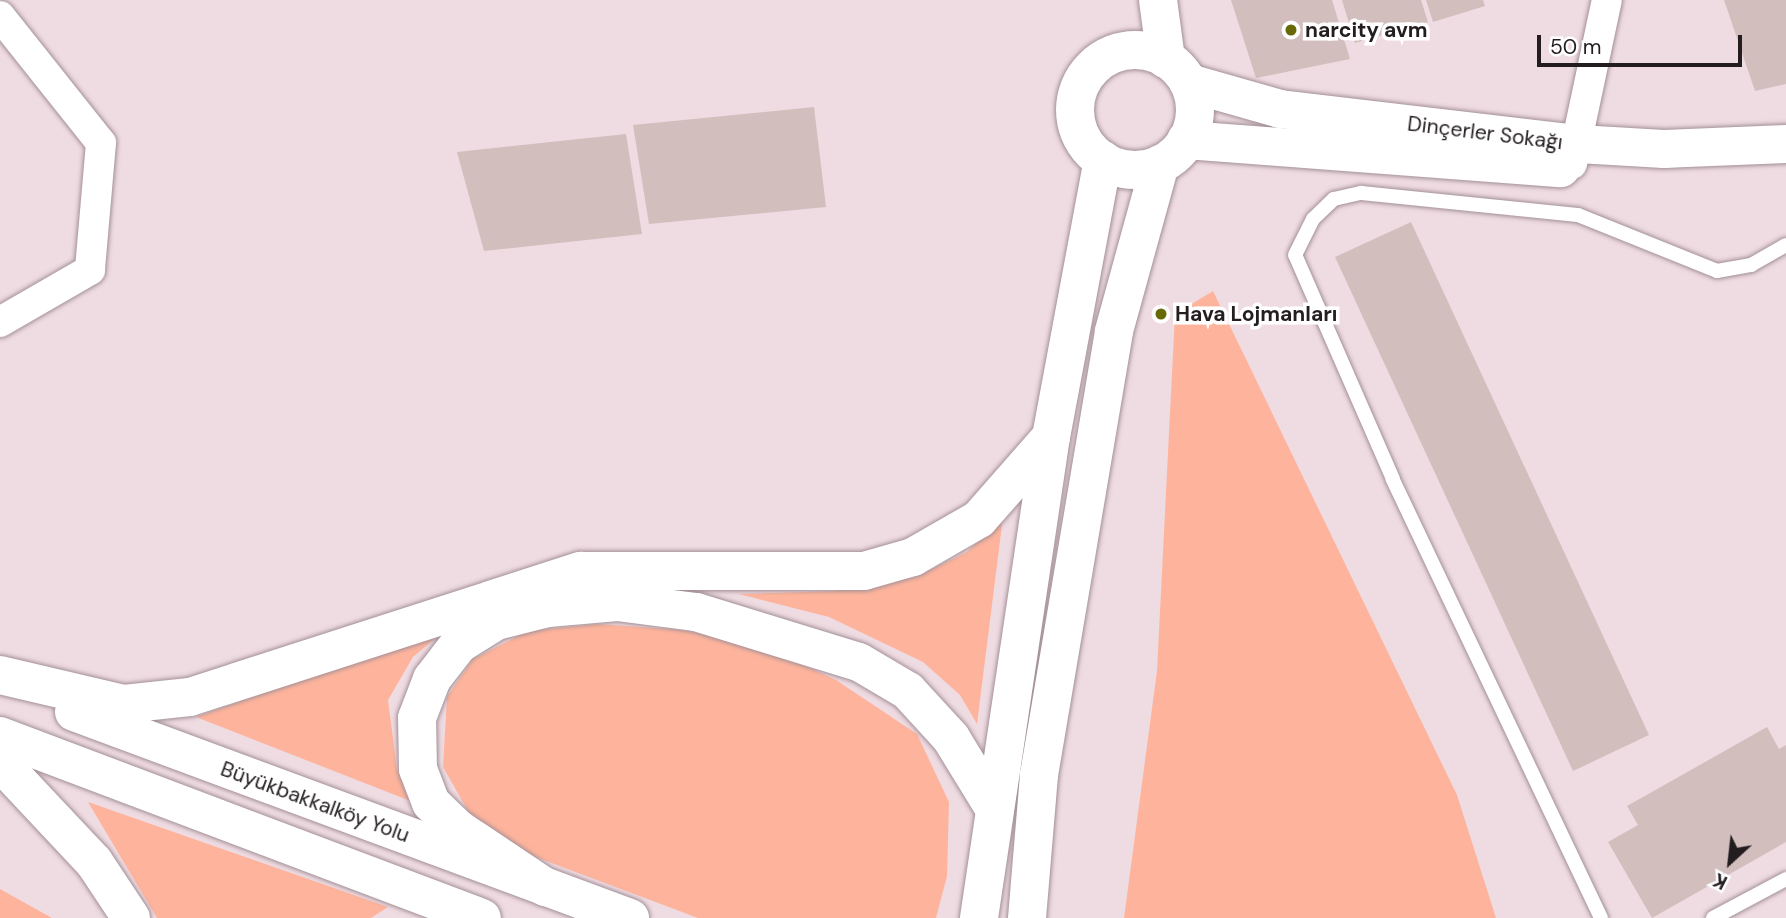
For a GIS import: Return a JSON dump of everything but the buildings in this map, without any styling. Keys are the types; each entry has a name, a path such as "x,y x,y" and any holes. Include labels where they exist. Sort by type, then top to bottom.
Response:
{"main road":[{"path":"1027,918 1039,775 1114,331 1173,152 1195,123 1165,64 1158,3"},
{"path":"1165,64 1101,59 1077,91 1078,130 1103,160 1131,169 1173,152"},
{"name":"Dinçerler Sokağı","path":"1165,64 1280,109 1574,156 1786,144"},
{"name":"Dinçerler Sokağı","path":"1173,152 1574,156 1786,171"},
{"path":"979,918 992,804 1051,437 1103,160"},
{"path":"0,675 124,704 190,696 581,571 864,571 913,557 979,519 1051,437"},
{"path":"545,887 457,828 431,803 418,769 417,718 432,679 459,645 496,621 548,608 617,602 696,612 859,662 908,691 951,738 992,804"},
{"name":"Büyükbakkalköy Yolu","path":"0,685 630,918"},
{"path":"0,736 482,918"},
{"path":"0,762 94,862 131,918"}],"street":[{"path":"1574,156 1607,0"},
{"path":"0,16 101,143 90,270 0,322"}],"lane":[{"path":"1601,918 1392,479 1295,255 1313,219 1334,199 1361,193 1578,215 1717,271 1751,265 1786,245"},
{"path":"1713,918 1786,879"}],"shaded area":[{"path":"1213,291 1457,795 1496,918 1124,918 1157,671 1175,314"},
{"path":"1003,517 977,724 960,695 923,662 829,617 739,594 834,591 916,577 967,552"},
{"path":"597,624 684,630 769,649 836,680 917,734 949,802 947,876 936,918 698,918 525,853 472,818 443,767 447,697 473,659 528,631"},
{"path":"450,626 413,657 388,700 397,769 413,802 196,717"},
{"path":"88,802 388,907 371,918 157,918"},
{"path":"0,889 52,918 0,918"}],"place":[{"name":"narcity avm","path":"1291,30"},
{"name":"Hava Lojmanları","path":"1161,314"}]}
